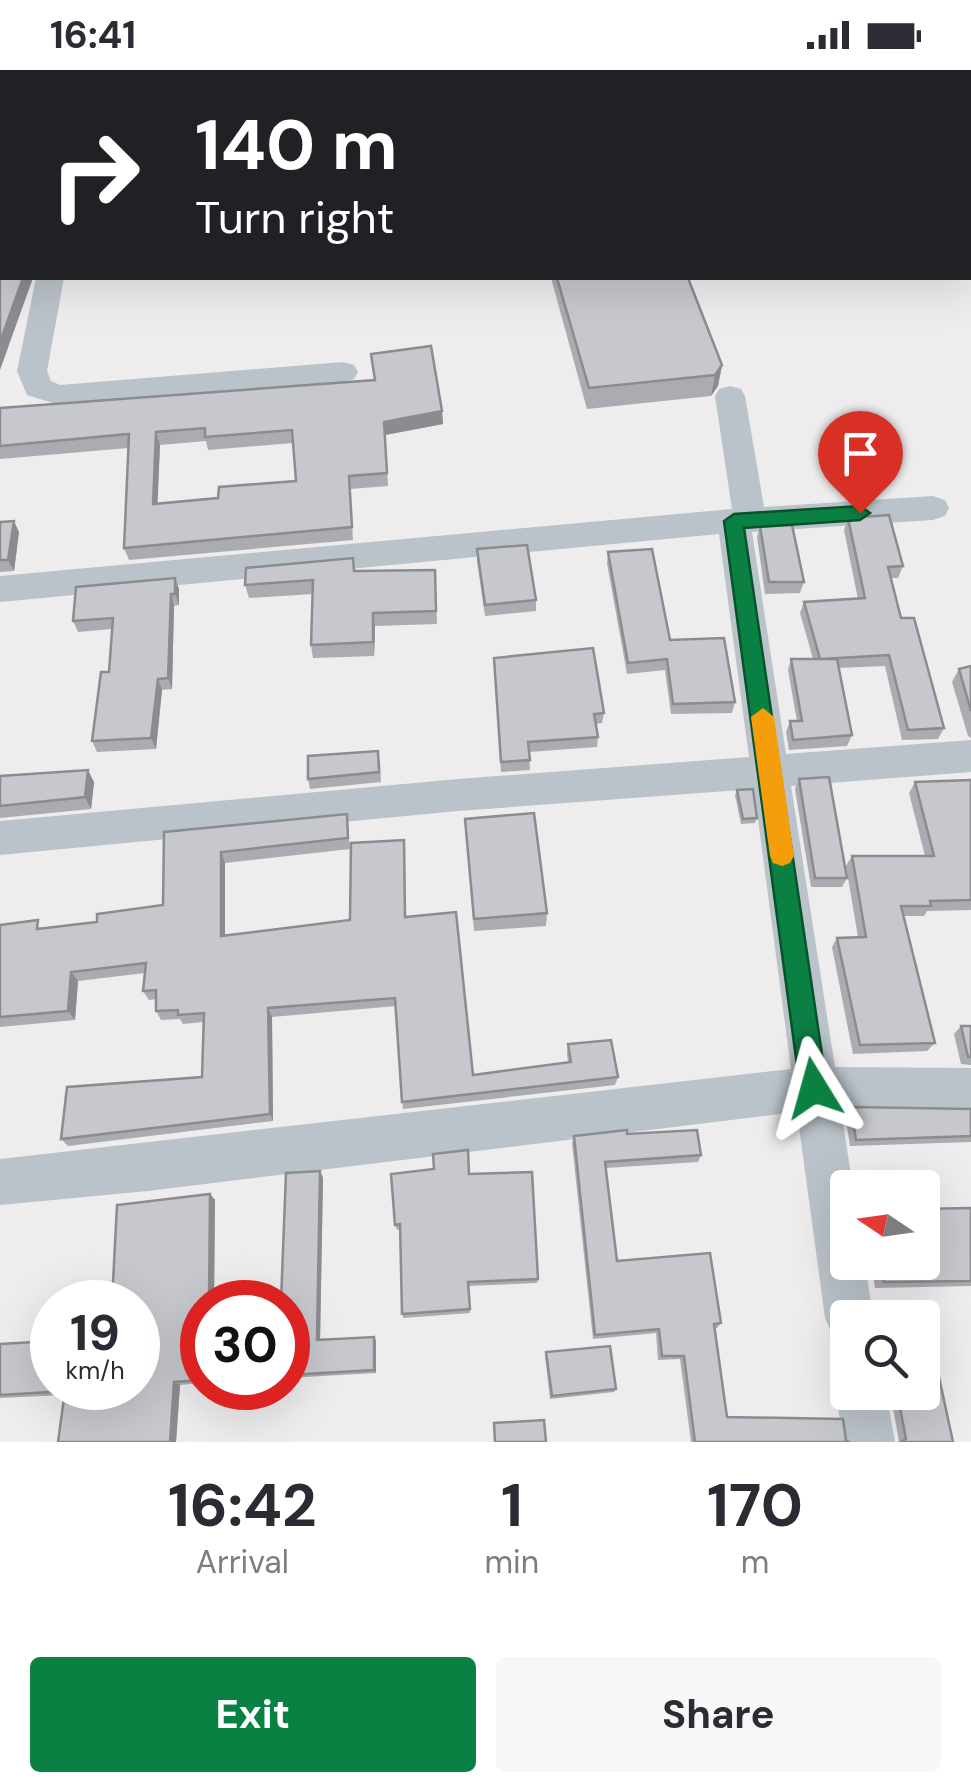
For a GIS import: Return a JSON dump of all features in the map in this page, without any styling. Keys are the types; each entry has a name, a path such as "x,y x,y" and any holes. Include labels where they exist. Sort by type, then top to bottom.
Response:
{"street":[{"path":"50,280 32,371 38,388 60,395 342,372"},
{"path":"730,396 770,772 846,1300"},
{"path":"0,589 742,521 932,508"},
{"path":"0,838 458,795 971,756"},
{"path":"0,1182 148,1168 814,1088 971,1090"},
{"path":"864,1410 869,1442"}],"building":[{"path":"0,280 22,280 0,342"},
{"path":"558,280 689,280 722,365 715,375 589,388"},
{"path":"431,346 442,411 384,422 387,473 349,476 352,527 124,548 129,434 0,446 0,408 375,380 371,354","holes":["205,428 205,437 292,430 296,481 219,487 218,498 153,504 156,432"]},
{"path":"889,515 903,566 888,567 901,618 914,618 944,728 908,730 889,655 821,659 837,659 852,735 793,740 790,721 802,721 791,659 820,659 804,602 865,598 848,518"},
{"path":"14,521 8,560 0,560 0,522"},
{"path":"792,525 804,582 769,582 760,526"},
{"path":"527,545 536,600 485,605 477,549"},
{"path":"652,549 670,640 724,638 735,702 673,704 667,659 628,663 608,552"},
{"path":"353,558 354,571 435,570 436,611 373,613 373,642 311,645 313,580 245,585 246,568"},
{"path":"175,578 168,678 158,679 151,738 92,741 101,672 109,672 113,618 73,621 76,587"},
{"path":"593,648 604,713 594,714 598,737 528,742 530,760 501,762 494,658"},
{"path":"971,666 971,711 959,669"},
{"path":"378,751 379,772 308,779 308,756"},
{"path":"88,770 85,797 0,806 0,776"},
{"path":"829,777 847,878 815,878 799,779"},
{"path":"971,780 971,900 901,906 935,1043 860,1045 837,938 866,937 852,856 934,856 915,782"},
{"path":"753,789 757,818 743,819 737,790"},
{"path":"534,813 547,913 474,919 465,819"},
{"path":"347,814 348,838 221,852 221,936 350,920 351,843 404,840 405,917 456,912 473,1075 571,1062 568,1044 611,1040 618,1077 402,1102 395,998 268,1008 270,1114 61,1139 67,1087 202,1077 204,1013 178,1015 178,1010 156,1011 156,990 143,991 146,963 71,972 68,1011 0,1017 0,925 38,920 37,929 97,922 97,914 163,905 164,832"},
{"path":"961,1026 971,1026 971,1057 968,1057"},
{"path":"851,1107 971,1109 971,1136 856,1140"},
{"path":"627,1130 627,1134 697,1130 701,1155 605,1162 617,1261 710,1253 721,1323 714,1324 727,1417 843,1419 849,1442 695,1442 684,1356 662,1356 659,1329 595,1335 574,1136"},
{"path":"468,1150 469,1174 532,1172 538,1279 468,1282 470,1309 402,1314 400,1224 395,1225 391,1174 434,1169 433,1154"},
{"path":"320,1171 317,1340 374,1337 374,1370 310,1374 310,1280 282,1280 286,1173"},
{"path":"210,1194 209,1280 180,1280 180,1382 174,1382 170,1442 58,1442 62,1410 160,1410 160,1280 113,1280 117,1205"},
{"path":"971,1208 971,1281 884,1282 940,1280 940,1209"},
{"path":"30,1342 30,1393 0,1395 0,1344"},
{"path":"610,1346 616,1389 552,1396 546,1352"},
{"path":"940,1382 953,1442 901,1442 906,1439 900,1410 940,1410"},
{"path":"544,1420 546,1442 495,1442 494,1423"}],"slow traffic":[{"path":"763,717 782,856"}],"route":[{"path":"814,1088 734,521 860,513"}]}
